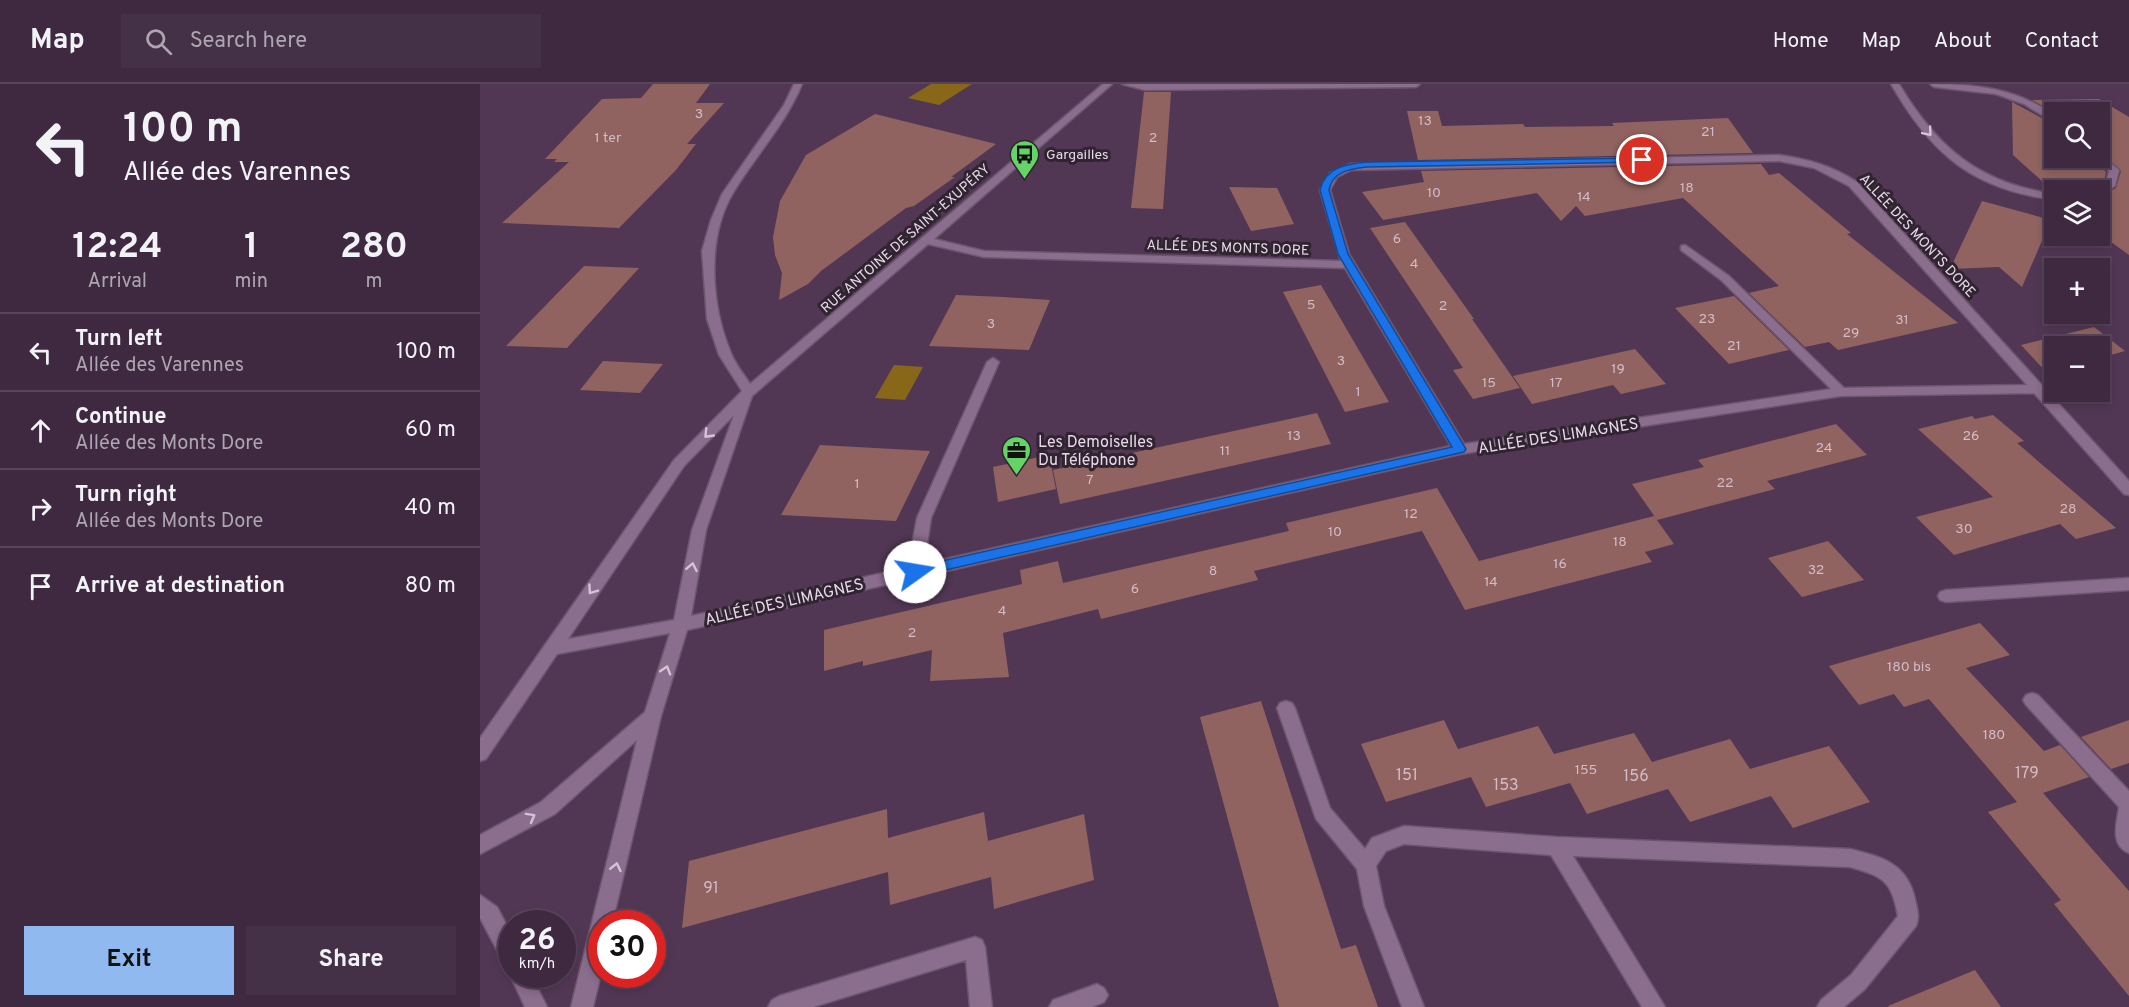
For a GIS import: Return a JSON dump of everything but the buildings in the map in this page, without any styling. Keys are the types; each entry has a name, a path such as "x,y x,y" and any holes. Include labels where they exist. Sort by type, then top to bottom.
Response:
{"street":[{"path":"606,910 652,716 681,625 699,530 749,392 725,356 713,319 708,251 716,220 727,194 789,105 798,84"},
{"name":"RUE ANTOINE DE SAINT-EXUPÉRY","path":"480,753 679,464 749,392 1108,84"},
{"path":"1126,84 1144,87 1416,84"},
{"path":"1895,84 1907,106 1933,138 1964,168 2003,187 2044,195"},
{"path":"1934,84 1994,90 2028,102 2044,113"},
{"name":"ALLÉE DES MONTS DORE","path":"1349,265 1343,254 1325,190 1327,181 1336,172 1350,167 1779,158 1806,161 1833,170 1853,184 2038,389"},
{"path":"2110,166 2114,170 2110,185"},
{"name":"ALLÉE DES MONTS DORE","path":"926,240 984,254 1349,265"},
{"path":"1685,248 1725,278 1840,392"},
{"path":"1349,265 1460,449"},
{"path":"915,572 924,518 993,362"},
{"path":"2038,389 2129,490"},
{"name":"ALLÉE DES LIMAGNES","path":"552,648 681,625 1460,449 1840,392 2038,389"},
{"path":"1946,596 2129,584"},
{"path":"2032,700 2128,802 2125,839 2129,844"},
{"path":"1286,708 1323,813 1366,865 1374,906 1413,1007"},
{"path":"480,845 548,808 652,716"},
{"path":"1366,865 1379,844 1404,835 1556,846 1850,858 1880,866 1902,885 1908,919 1857,982 1828,1007"},
{"path":"1556,846 1654,1007"},
{"path":"480,905 490,914 498,930"},
{"path":"779,1007 824,1000 975,947 981,1007"},
{"path":"582,1007 588,983"},
{"path":"526,988 536,1007"},
{"path":"1060,1007 1097,995"}],"shaded area":[{"path":"931,84 972,84 939,105 908,98"},
{"path":"894,365 923,367 905,400 875,398"}],"place":[{"name":"Gargailles","path":"1025,180"},
{"name":"Les Demoiselles Du Téléphone","path":"1017,476"}],"route":[{"path":"915,572 1460,449 1343,254 1325,190 1327,181 1336,172 1367,165 1642,160"}]}
